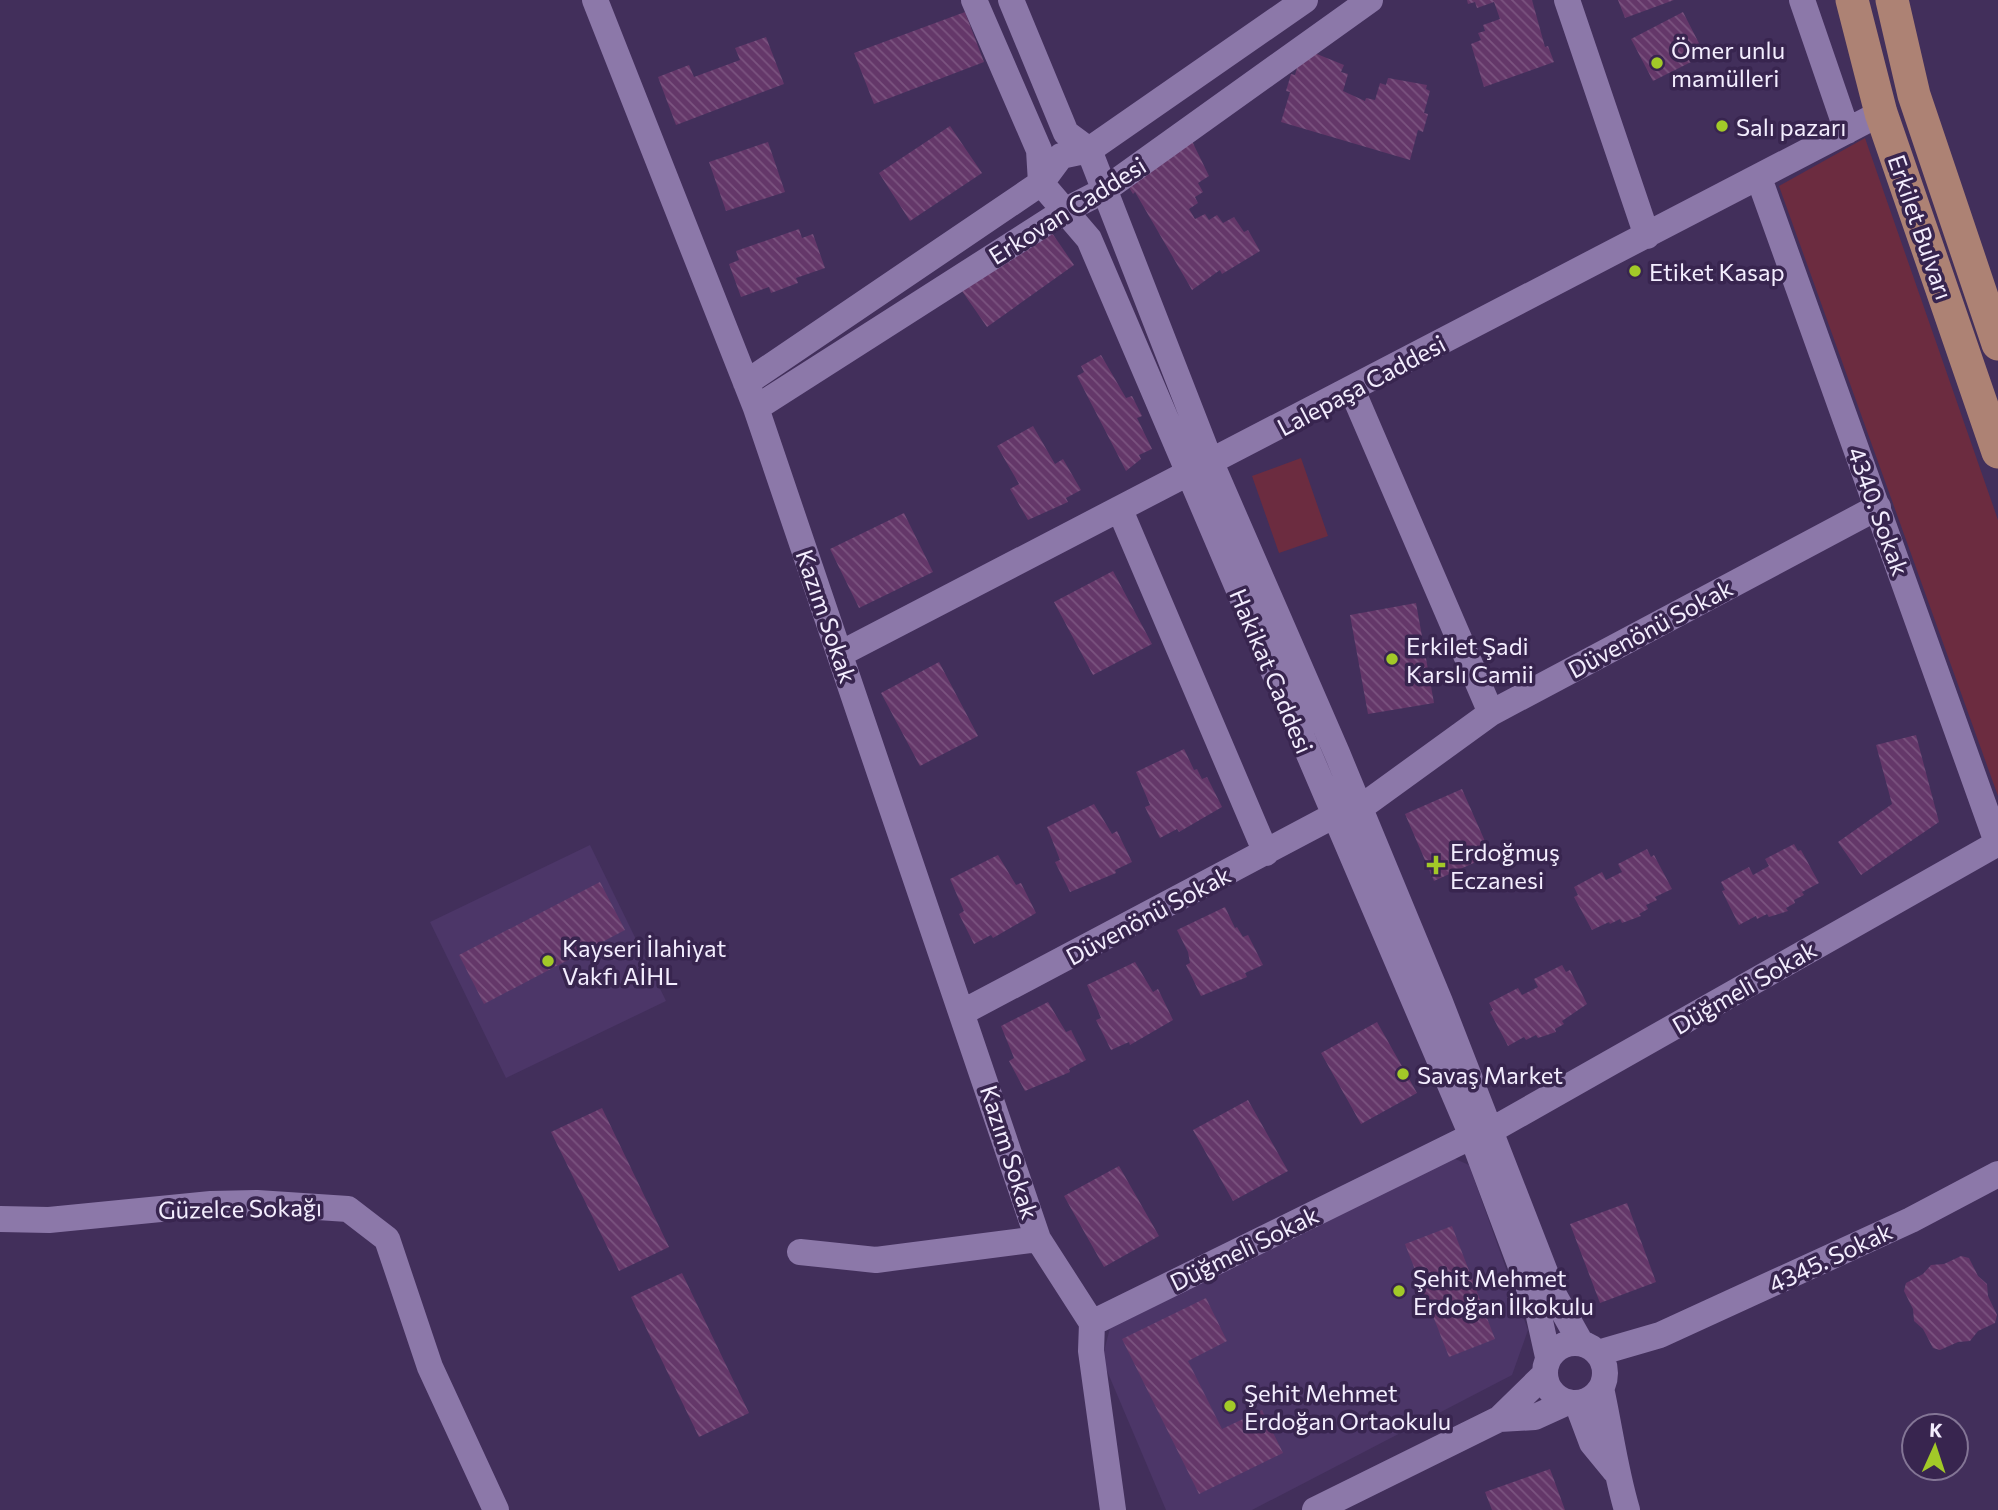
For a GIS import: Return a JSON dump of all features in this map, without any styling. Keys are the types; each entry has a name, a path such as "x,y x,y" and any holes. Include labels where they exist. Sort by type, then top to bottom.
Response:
{"main road":[{"name":"Erkilet Bulvarı","path":"1852,0 1881,113 1998,452"},
{"name":"Erkilet Bulvarı","path":"1892,0 1914,95 1998,344"}],"street":[{"name":"Kazım Sokak","path":"595,0 756,408 1038,1239"},
{"path":"974,0 1039,150 1041,183"},
{"name":"Hakikat Caddesi","path":"1011,0 1066,133 1089,150 1201,469 1333,816 1554,1294 1590,1348"},
{"name":"Erkovan Caddesi","path":"746,383 1041,183 1061,156 1089,150 1306,0"},
{"name":"Erkovan Caddesi","path":"756,408 1066,210 1103,191 1370,0"},
{"path":"1567,0 1647,236"},
{"path":"1802,0 1847,131"},
{"name":"Lalepaşa Caddesi","path":"840,654 1201,469 1881,113"},
{"name":"4340. Sokak","path":"1759,178 1998,844"},
{"name":"Hakikat Caddesi","path":"1041,183 1089,239 1201,469 1360,808 1481,1134 1538,1312 1546,1366"},
{"path":"1352,390 1490,713"},
{"name":"Düvenönü Sokak","path":"1360,808 1490,713 1878,508"},
{"path":"1120,510 1266,853"},
{"name":"Düvenönü Sokak","path":"963,1012 1333,816"},
{"name":"Düğmeli Sokak","path":"1092,1323 1481,1134 1998,844"},
{"name":"4345. Sokak","path":"1590,1348 1660,1335 1910,1220 1998,1174"},
{"name":"Güzelce Sokağı","path":"0,1219 49,1220 211,1204 257,1203 348,1209 387,1239 430,1367 496,1510"},
{"path":"800,1252 876,1260 1038,1239 1092,1323 1091,1351 1112,1510"},
{"name":"4345. Sokak","path":"1603,1384 1660,1335"},
{"path":"1499,1419 1563,1344 1590,1348 1603,1361 1603,1384 1615,1471 1627,1510"},
{"path":"1546,1366 1551,1393 1572,1403 1592,1443 1615,1471"},
{"path":"1315,1510 1499,1419 1535,1416 1572,1403 1587,1401 1603,1384"}],"shaded area":[{"path":"1865,138 1998,520 1998,796 1779,186"},
{"path":"1301,458 1328,536 1279,553 1252,476"},
{"name":"Kayseri İlahiyat Vakfı AİHL","path":"590,845 666,1001 506,1078 430,922"},
{"path":"1453,1158 1469,1165 1528,1330 1512,1375 1252,1510 1166,1510 1102,1359 1110,1328"}],"building":[{"path":"1467,0 1532,0 1545,47 1548,46 1554,62 1484,87 1471,44 1481,40 1478,33 1485,31 1483,25 1500,19 1494,2 1477,8 1475,2 1468,4"},
{"path":"1618,0 1674,0 1625,18"},
{"path":"965,12 984,62 874,104 854,53"},
{"path":"1683,12 1705,55 1653,81 1631,39"},
{"path":"766,37 784,84 676,125 658,77 689,65 694,77 740,60 735,48"},
{"path":"1307,50 1344,65 1341,72 1348,74 1343,91 1365,101 1366,98 1375,100 1380,83 1386,85 1388,78 1427,85 1426,89 1430,91 1424,113 1428,114 1423,132 1418,130 1410,160 1281,122 1290,92 1286,91 1291,74 1295,75 1301,53"},
{"path":"950,126 982,173 910,221 879,173"},
{"path":"1190,137 1209,176 1198,183 1203,192 1195,197 1198,203 1189,209 1195,219 1205,214 1209,220 1217,215 1223,223 1234,217 1244,232 1248,230 1260,251 1222,274 1220,270 1192,290 1135,192 1133,194 1124,179"},
{"path":"768,142 785,192 726,211 709,162"},
{"path":"799,229 802,238 813,234 825,268 796,278 798,283 771,293 769,287 741,297 729,264 739,260 736,251"},
{"path":"1050,230 1074,265 987,327 962,291"},
{"path":"1101,355 1126,398 1132,396 1142,416 1137,418 1152,449 1139,455 1141,459 1126,471 1077,376 1084,372 1081,366"},
{"path":"1033,426 1055,464 1063,459 1081,490 1066,498 1068,502 1028,520 1010,489 1019,484 997,446"},
{"path":"904,513 933,572 859,608 830,549"},
{"path":"1113,571 1152,644 1093,675 1054,602"},
{"name":"Erkilet Şadi Karslı Camii","path":"1416,603 1434,703 1368,714 1350,615"},
{"path":"939,662 978,736 920,766 881,693"},
{"path":"1916,735 1939,822 1861,875 1838,842 1892,804 1876,745"},
{"path":"1184,749 1194,770 1197,769 1202,779 1207,777 1222,807 1179,832 1177,829 1160,838 1145,807 1150,805 1136,772"},
{"path":"1462,789 1491,855 1434,881 1405,814"},
{"path":"1094,804 1112,834 1117,831 1132,862 1115,870 1116,873 1070,892 1055,862 1060,860 1047,827"},
{"path":"1794,844 1798,851 1801,850 1819,883 1802,892 1804,895 1786,908 1788,911 1769,917 1767,914 1757,919 1756,916 1739,925 1722,891 1725,890 1721,882 1749,867 1753,875 1769,866 1765,859"},
{"path":"1647,849 1651,857 1654,855 1672,889 1655,897 1657,900 1646,905 1648,909 1639,914 1641,916 1622,923 1620,919 1610,924 1609,922 1592,930 1574,897 1578,895 1574,887 1602,872 1606,880 1622,872 1618,864"},
{"path":"998,855 1016,885 1021,883 1036,913 993,938 991,935 974,944 959,914 964,911 950,879"},
{"path":"600,882 625,930 484,1004 459,955"},
{"path":"1225,907 1235,928 1237,927 1243,937 1248,935 1263,965 1245,973 1247,977 1201,996 1186,965 1190,963 1188,952 1177,930"},
{"path":"1135,962 1153,992 1158,989 1173,1020 1130,1045 1129,1042 1111,1050 1096,1020 1101,1018 1087,985"},
{"path":"1562,965 1566,972 1570,970 1587,1004 1562,1021 1564,1024 1555,1029 1556,1032 1538,1038 1536,1035 1526,1040 1524,1037 1508,1046 1490,1012 1493,1010 1489,1003 1518,988 1522,995 1538,987 1534,979"},
{"path":"1048,1002 1066,1032 1071,1030 1086,1060 1069,1069 1070,1072 1025,1091 1009,1061 1014,1058 1001,1026"},
{"path":"1377,1022 1417,1093 1361,1124 1321,1053"},
{"path":"1248,1100 1288,1171 1233,1201 1193,1130"},
{"path":"602,1108 669,1247 619,1271 551,1132"},
{"path":"1119,1166 1159,1236 1104,1267 1064,1196"},
{"path":"1627,1203 1656,1282 1600,1303 1570,1224"},
{"path":"1452,1226 1495,1339 1449,1357 1405,1244"},
{"path":"1961,1256 1969,1258 1978,1276 1987,1284 1988,1296 1997,1315 1995,1323 1978,1331 1970,1341 1958,1342 1940,1350 1933,1348 1923,1329 1914,1321 1913,1309 1904,1291 1906,1283 1923,1274 1931,1265 1944,1264"},
{"path":"682,1273 749,1413 699,1437 631,1297"},
{"path":"1206,1298 1227,1341 1188,1361 1222,1429 1262,1410 1283,1453 1199,1494 1122,1339"},
{"path":"1550,1469 1565,1510 1492,1510 1485,1492"}],"place":[{"name":"Ömer unlu mamülleri","path":"1657,63"},
{"name":"Salı pazarı","path":"1722,126"},
{"name":"Etiket Kasap","path":"1635,271"},
{"name":"Erkilet Şadi Karslı Camii","path":"1392,659"},
{"name":"Erdoğmuş Eczanesi","path":"1436,865"},
{"name":"Kayseri İlahiyat Vakfı AİHL","path":"548,961"},
{"name":"Savaş Market","path":"1403,1074"},
{"name":"Şehit Mehmet Erdoğan İlkokulu","path":"1399,1291"},
{"name":"Şehit Mehmet Erdoğan Ortaokulu","path":"1230,1406"}]}
